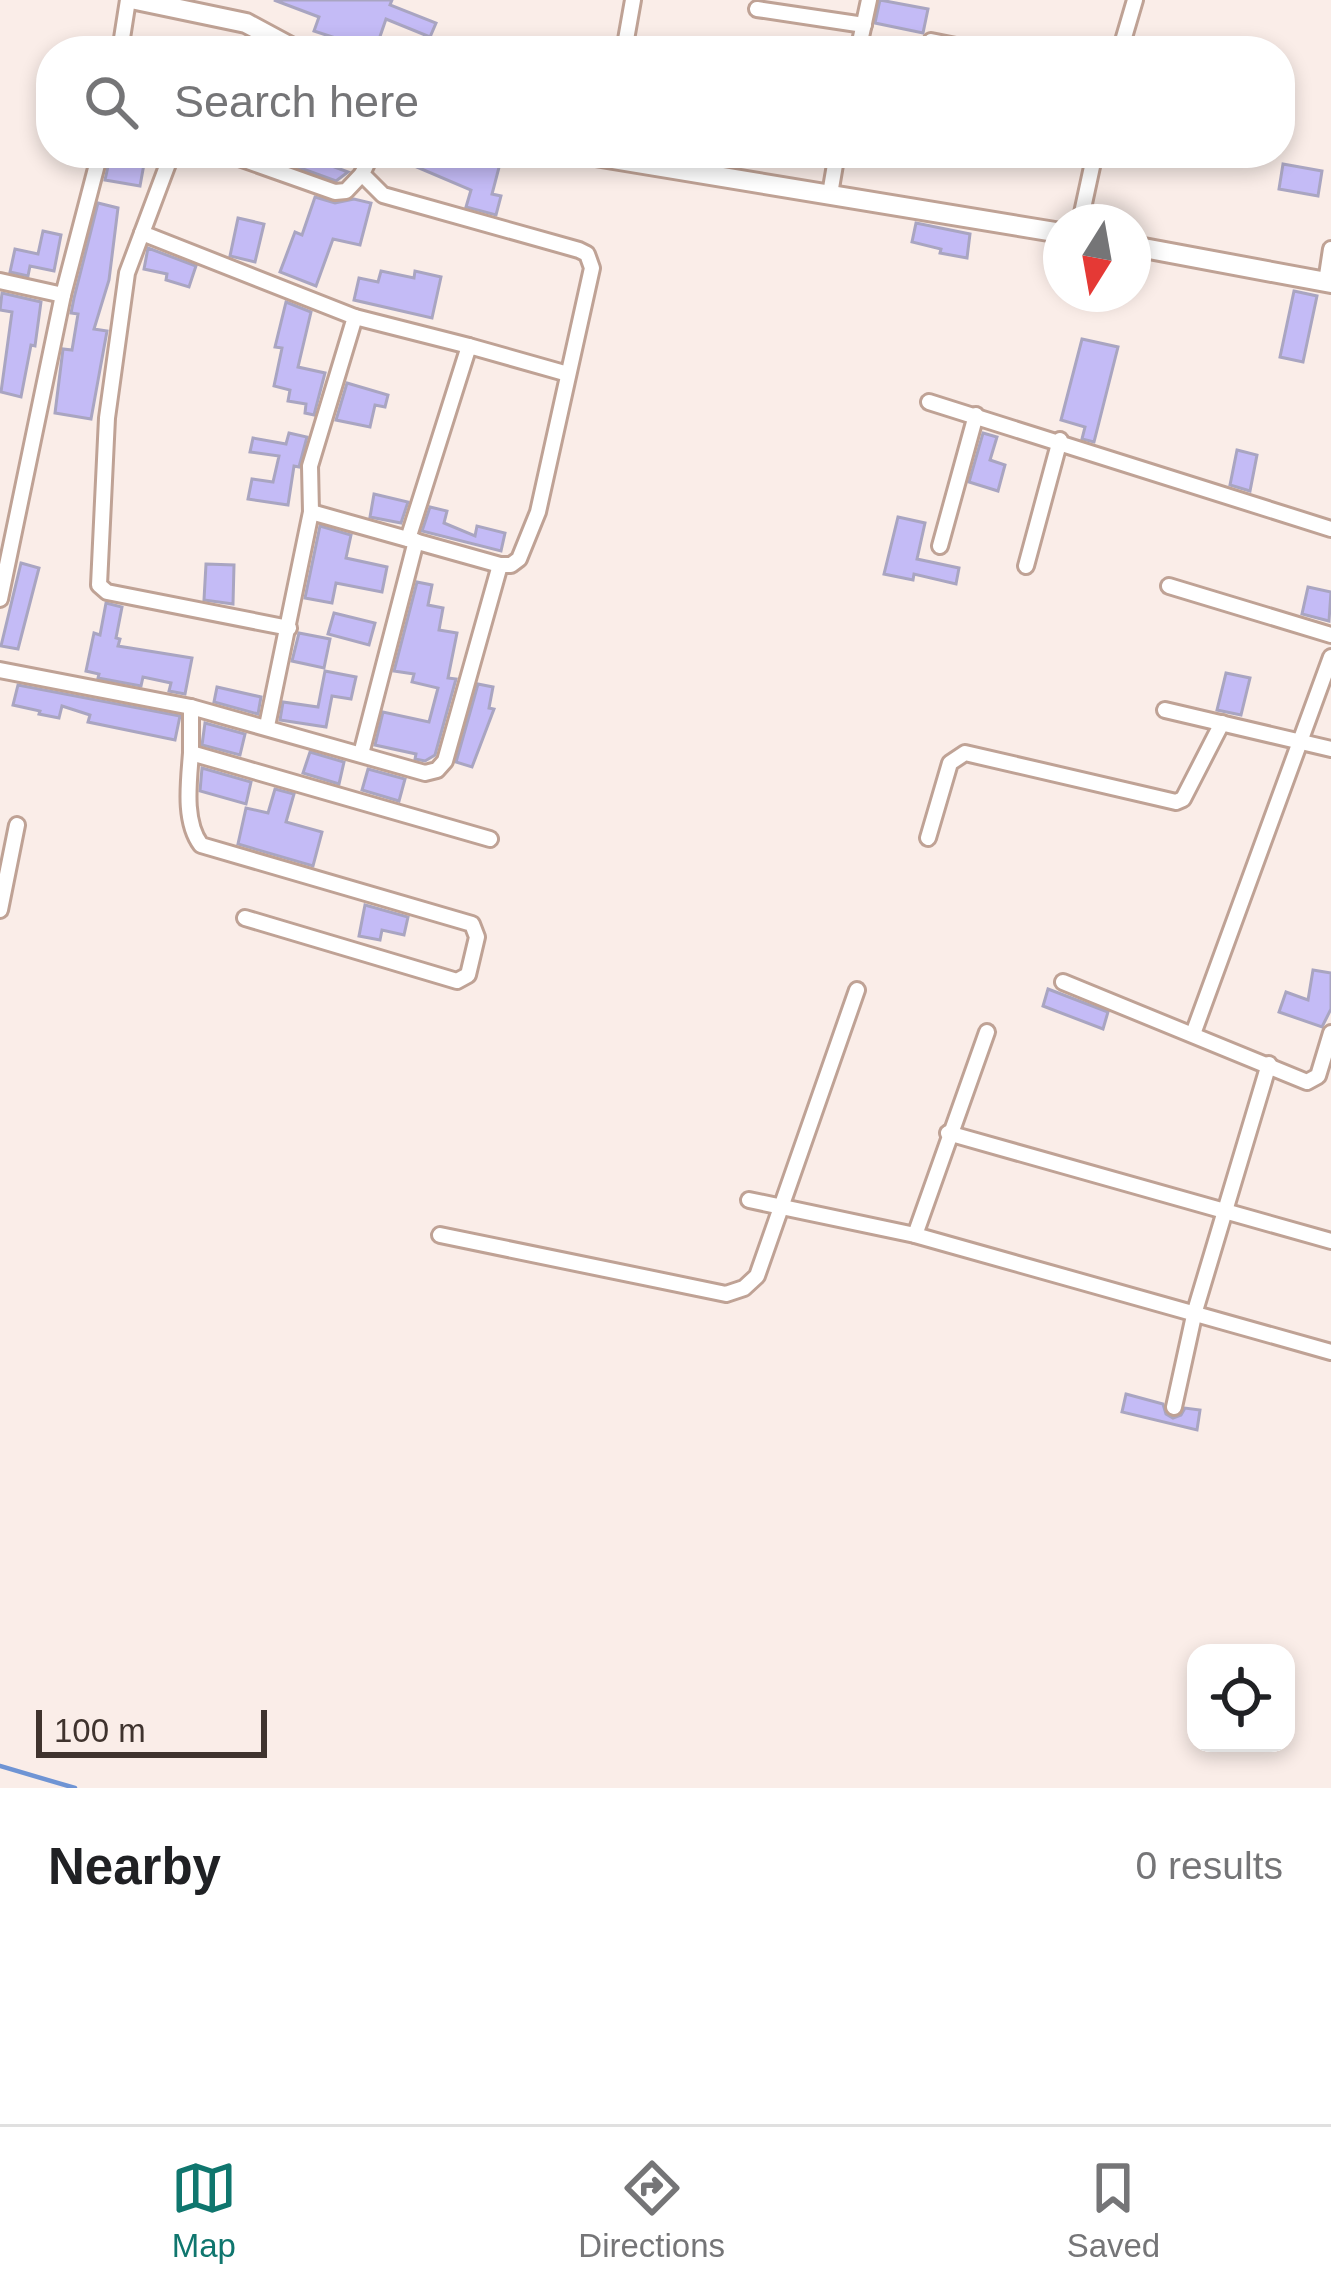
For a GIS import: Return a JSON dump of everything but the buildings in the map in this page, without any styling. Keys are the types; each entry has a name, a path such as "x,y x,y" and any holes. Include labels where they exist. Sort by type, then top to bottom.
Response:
{"main road":[{"path":"132,0 246,23 270,36"},
{"path":"676,168 1043,230"},
{"path":"1151,249 1329,283"}],"street":[{"path":"124,36 132,0"},
{"path":"627,36 633,0"},
{"path":"861,36 869,0"},
{"path":"1124,36 1135,0"},
{"path":"757,9 864,25"},
{"path":"0,599 4,556 96,168"},
{"path":"166,168 127,273 107,418 99,585 107,592 289,628"},
{"path":"267,168 335,192 346,191 365,168"},
{"path":"830,194 834,168"},
{"path":"1084,204 1092,168"},
{"path":"311,512 500,565 511,566 520,559 532,530 592,268 587,254 393,199 362,174"},
{"path":"142,233 355,317 568,374"},
{"path":"1329,283 1331,249"},
{"path":"0,281 63,295"},
{"path":"267,726 311,512 310,466 355,317"},
{"path":"361,754 412,540 469,346"},
{"path":"929,401 1331,529"},
{"path":"940,546 976,415"},
{"path":"1026,566 1060,440"},
{"path":"0,670 191,707 424,772 436,770 445,761 500,565"},
{"path":"1169,586 1331,635"},
{"path":"1193,1034 1331,657"},
{"path":"191,707 188,793 193,835 200,845 472,924 477,937 468,975 457,981 245,918"},
{"path":"1165,710 1331,749"},
{"path":"928,838 955,756 965,753 1176,802 1183,800 1222,723"},
{"path":"191,753 490,839"},
{"path":"0,910 17,825"},
{"path":"1063,982 1310,1082 1318,1076 1331,1033"},
{"path":"440,1234 726,1294 744,1288 757,1276 857,990"},
{"path":"915,1235 986,1032"},
{"path":"1174,1407 1195,1311 1269,1064"},
{"path":"948,1133 1331,1241"},
{"path":"749,1200 915,1235 1331,1352"}],"waterway":[{"path":"0,1766 75,1788"}]}
